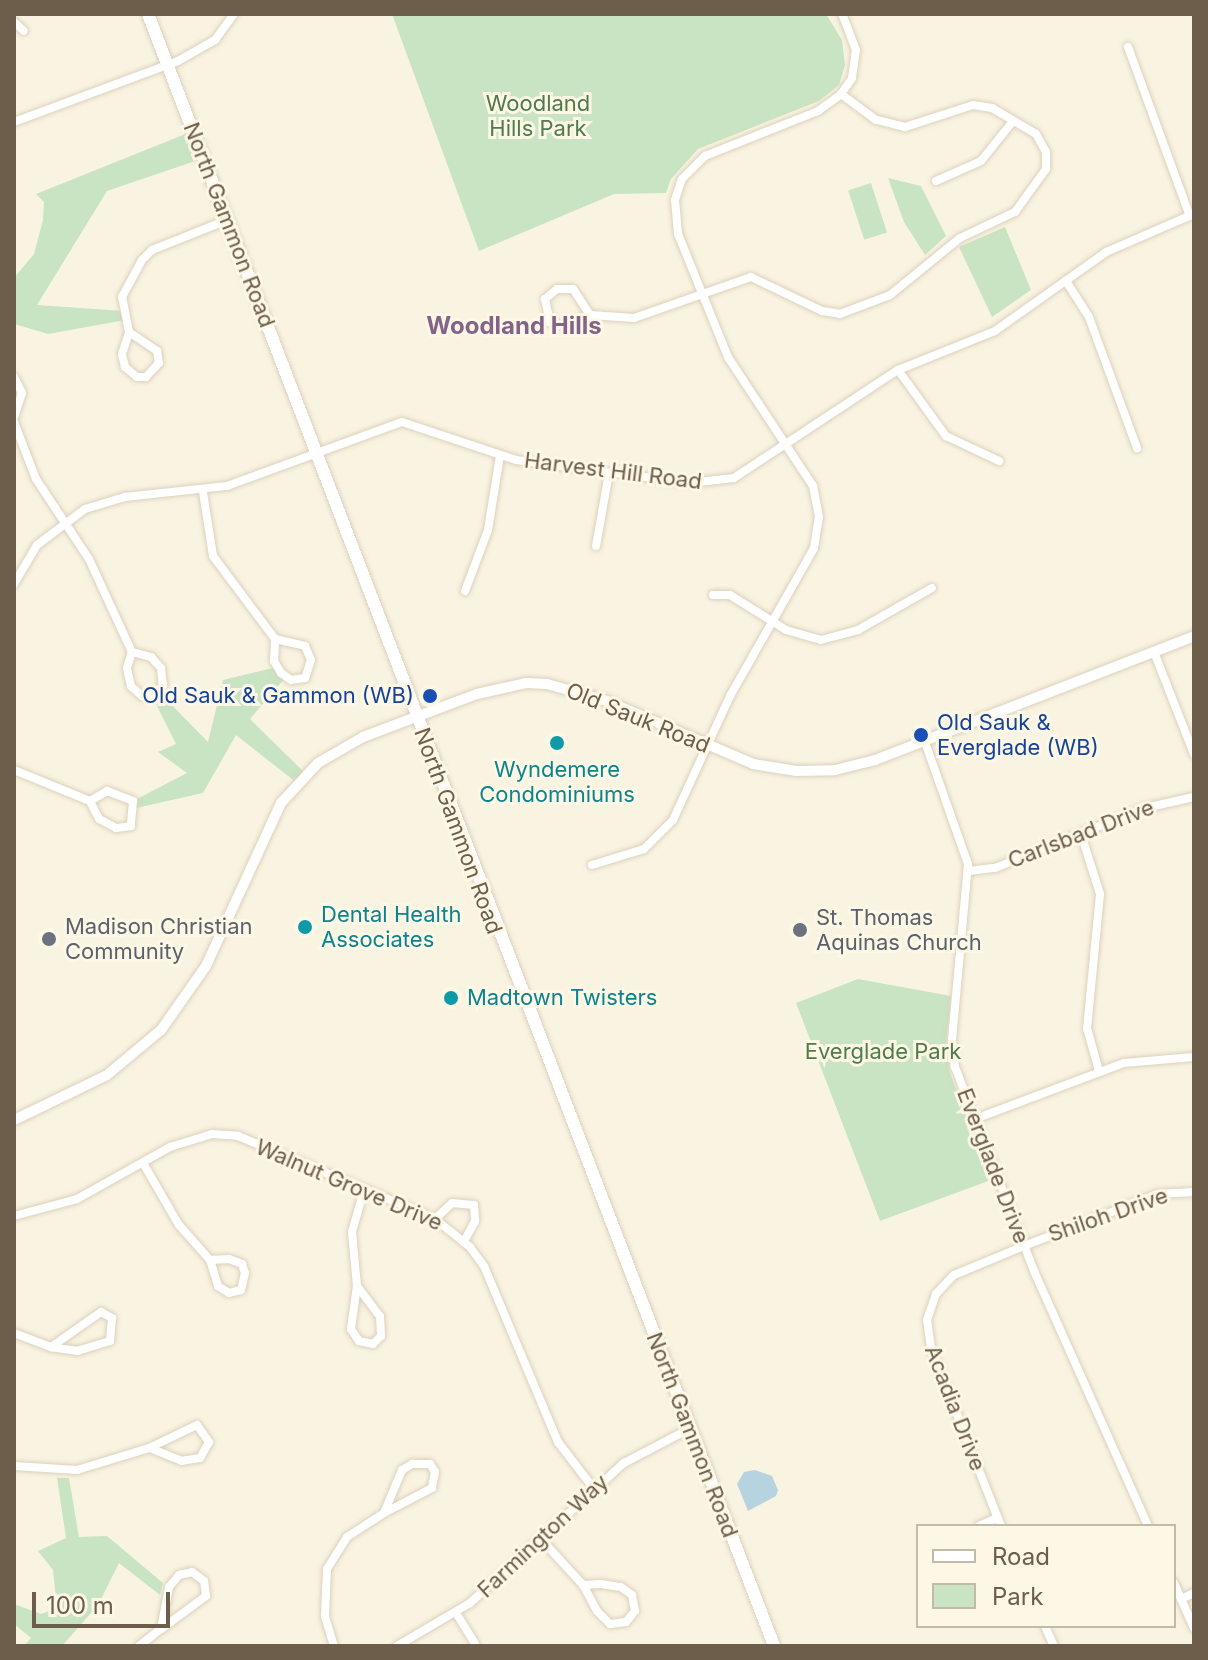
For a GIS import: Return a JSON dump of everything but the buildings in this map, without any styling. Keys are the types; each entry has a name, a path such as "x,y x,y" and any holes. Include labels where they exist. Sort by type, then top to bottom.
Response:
{"main road":[{"name":"North Gammon Road","path":"148,14 774,1646"}],"street":[{"path":"14,122 168,65 215,40 234,14"},
{"path":"592,865 631,855 664,832 684,803 730,696 808,564 818,526 813,486 789,445 728,357 701,293 674,214 677,188 688,170 705,156 818,111 841,94 852,78 856,50 842,14"},
{"path":"14,22 24,31"},
{"path":"1128,47 1192,215"},
{"path":"590,315 573,289 557,289 545,299 545,314 556,328 590,315 634,318 742,278 757,278 822,311 840,314 890,295 953,243 1007,218 1031,195 1046,169 1046,152 1036,134 982,105 915,126 886,124 841,94"},
{"path":"936,181 981,161 1013,121"},
{"name":"Harvest Hill Road","path":"14,584 37,545 65,522 110,500 203,492 402,422 500,456 609,473 712,483 752,469 898,370 995,331 1129,239 1192,215"},
{"path":"129,332 157,351 159,363 146,377 137,377 125,367 122,354 129,332 122,297 142,260 152,250 227,220"},
{"path":"1066,281 1089,317 1137,448"},
{"path":"898,370 946,436 999,461"},
{"path":"14,377 22,393 14,420 36,479 93,567 132,652 127,668 131,686 142,696 152,696 163,686 161,668 151,657 132,652"},
{"path":"465,591 485,540 500,456"},
{"path":"596,546 609,473"},
{"path":"203,492 213,556 275,639 274,661 281,673 291,680 305,678 311,660 305,646 275,639"},
{"path":"713,595 730,595 773,623 812,640 838,639 932,588"},
{"name":"Old Sauk Road","path":"14,1120 98,1080 151,1041 199,978 266,829 289,792 346,745 503,686 547,684 607,701 709,746 764,766 819,771 864,764 1194,636"},
{"path":"1154,652 1194,754"},
{"name":"Everglade Drive","path":"925,742 959,831 969,871 952,1040 955,1067 1024,1246 1147,1524"},
{"path":"14,770 90,801 104,823 124,829 134,821 136,808 129,796 107,791 90,801"},
{"name":"Carlsbad Drive","path":"969,871 995,868 1145,808 1194,797"},
{"path":"1081,834 1100,894 1087,1028 1099,1071"},
{"path":"975,1119 1099,1071 1152,1057 1194,1057"},
{"name":"Walnut Grove Drive","path":"14,1216 77,1199 197,1136 227,1134 435,1219 464,1242 495,1290 558,1442 594,1489"},
{"path":"143,1163 179,1225 210,1260 222,1291 241,1290 242,1264 210,1260"},
{"path":"357,1286 380,1316 381,1336 373,1344 359,1341 351,1329 357,1286 352,1232 364,1190"},
{"name":"Shiloh Drive","path":"1024,1246 1158,1194 1194,1192"},
{"path":"435,1219 460,1200 474,1205 475,1221 464,1242"},
{"name":"Acadia Drive","path":"999,1522 931,1348 927,1320 936,1294 954,1275 1024,1246"},
{"path":"14,1333 51,1347 78,1351 105,1344 114,1335 112,1318 93,1313 70,1338 51,1347"},
{"path":"14,1466 77,1470 149,1448 197,1425 209,1442 200,1458 190,1461 149,1448"},
{"name":"Farmington Way","path":"397,1646 456,1613 594,1489 639,1453 689,1429"},
{"path":"334,1646 325,1616 327,1569 347,1537 432,1488 435,1472 430,1464 402,1470 384,1513"},
{"path":"540,1538 583,1585 610,1624 622,1624 635,1611 632,1595 621,1587 583,1585"},
{"path":"139,1646 206,1596 200,1576 185,1572 173,1580 161,1629"},
{"path":"1176,1588 1194,1628"},
{"path":"1181,1599 1194,1593"},
{"path":"456,1613 477,1645"}],"green space":[{"name":"Woodland Hills Park","path":"392,14 826,14 842,40 845,65 839,85 819,101 698,149 671,179 666,193 614,194 479,251"},
{"path":"193,131 204,158 107,191 37,305 124,311 125,320 48,334 14,324 14,278 34,254 43,220 44,202 36,194"},
{"path":"888,178 921,186 946,236 925,255 904,222"},
{"path":"871,183 887,232 864,240 848,190"},
{"path":"1005,227 1031,290 992,317 959,247"},
{"path":"277,667 285,678 250,719 306,774 297,783 236,735 203,793 136,808 133,801 187,773 158,752 176,744 152,696 159,692 208,742 223,680"},
{"name":"Everglade Park","path":"858,979 951,996 946,1044 950,1073 991,1180 880,1221 796,1003"},
{"path":"57,1478 69,1478 79,1537 107,1536 163,1583 160,1595 119,1563 98,1605 62,1646 24,1646 31,1638 14,1624 14,1604 41,1614 57,1608 53,1570 38,1551 66,1538"}],"water":[{"path":"755,1470 772,1476 778,1490 776,1496 748,1511 737,1484 744,1472"}],"place":[{"name":"Old Sauk & Gammon (WB)","path":"430,696"},
{"name":"Old Sauk & Everglade (WB)","path":"921,735"},
{"name":"Wyndemere Condominiums","path":"557,743"},
{"name":"Dental Health Associates","path":"305,927"},
{"name":"St. Thomas Aquinas Church","path":"800,930"},
{"name":"Madison Christian Community","path":"49,939"},
{"name":"Madtown Twisters","path":"451,998"}],"district":[{"name":"Woodland Hills","path":"514,326"}]}
